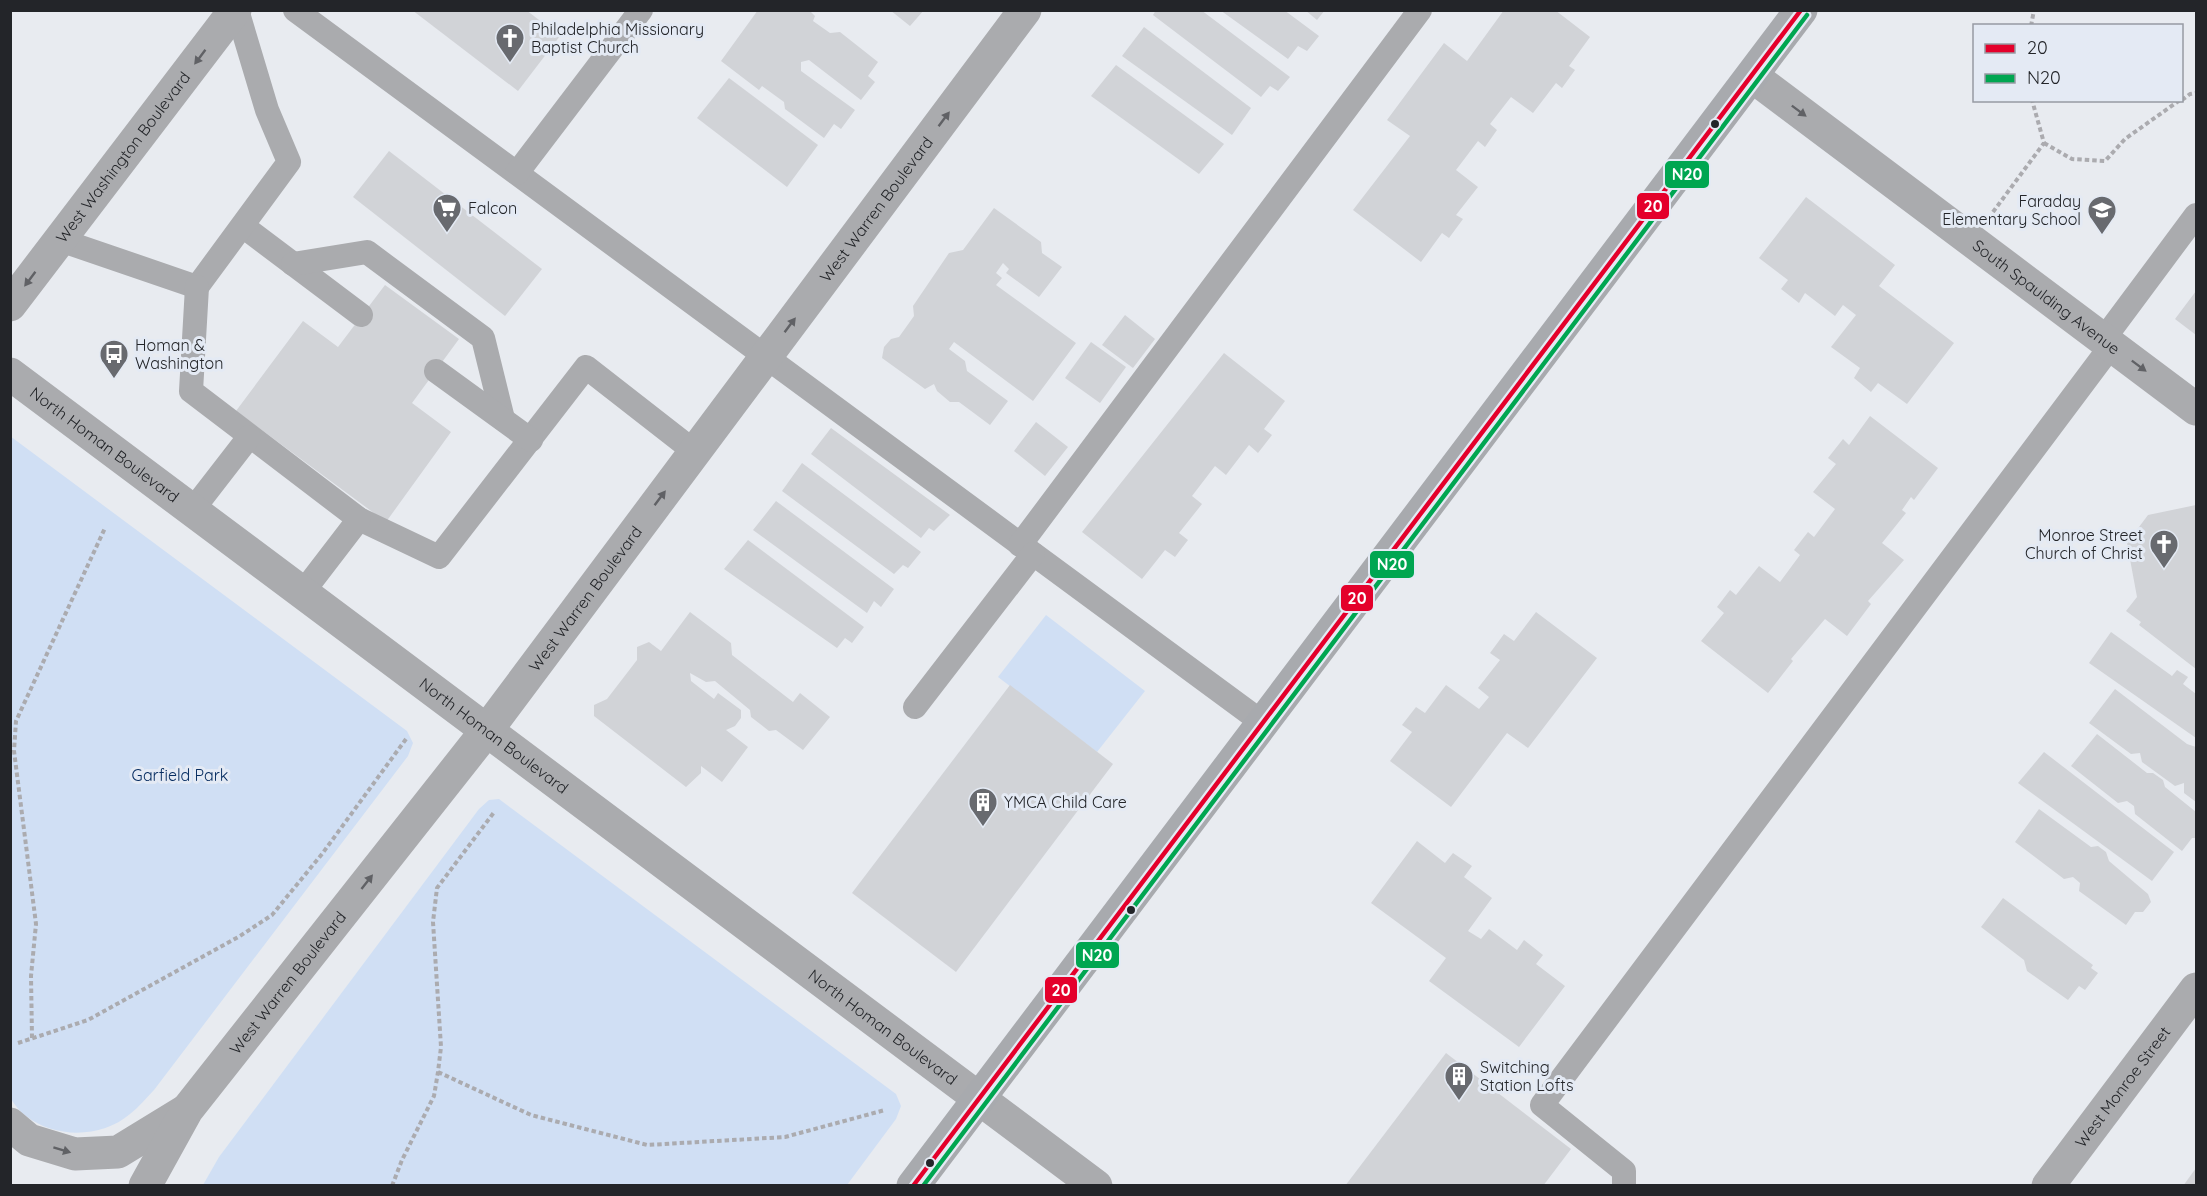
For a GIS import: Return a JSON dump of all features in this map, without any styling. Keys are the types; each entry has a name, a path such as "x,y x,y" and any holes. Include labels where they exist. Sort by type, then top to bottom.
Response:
{"main road":[{"path":"912,1185 1801,10"}],"street":[{"name":"West Washington Boulevard","path":"10,305 236,10"},
{"name":"West Warren Boulevard","path":"145,1185 187,1110 487,730 1026,10"},
{"name":"South Spaulding Avenue","path":"1752,76 2196,409"},
{"name":"North Homan Boulevard","path":"10,374 194,508 1096,1185"},
{"name":"West Monroe Street","path":"2048,1185 2196,988"},
{"path":"10,1125 29,1140 75,1154 118,1152 187,1110"}],"lane":[{"path":"236,10 267,110 289,162 244,227 197,286 191,391 249,437 280,451 327,487 359,519 439,557 586,367 695,452"},
{"path":"295,10 1263,723"},
{"path":"517,173 641,10"},
{"path":"915,707 1027,549 1420,10"},
{"path":"1624,1185 1624,1171 1542,1105 2107,343 2196,215"},
{"path":"244,227 362,315"},
{"path":"60,240 197,286"},
{"path":"293,264 367,252 430,298 483,338 503,419"},
{"path":"436,371 531,440"},
{"path":"194,508 249,437"},
{"path":"303,592 359,519"}],"path":[{"path":"2033,102 2044,143 2072,159 2105,161 2125,139 2178,102"},
{"path":"1989,217 2044,143"},
{"path":"32,1038 31,976 36,924 14,751 16,721 105,528"},
{"path":"18,1043 88,1020 240,936 272,915 322,854 406,739"},
{"path":"392,1185 434,1096 438,1072 441,1047 433,922 437,888 495,811"},
{"path":"438,1072 531,1114 647,1145 785,1137 885,1110"}],"green space":[{"name":"Garfield Park","path":"10,436 407,731 413,743 408,756 154,1090 119,1122 106,1128 79,1133 51,1129 38,1124 24,1114 11,1099"},
{"path":"1046,615 1145,691 1097,752 998,677"},
{"path":"499,799 896,1094 901,1106 896,1119 847,1185 203,1185 219,1157 479,809 489,800"}],"building":[{"name":"Philadelphia Missionary Baptist Church","path":"412,10 526,10 560,36 518,91"},
{"path":"758,10 809,10 815,16 813,21 830,33 840,32 878,62 868,76 875,82 861,100 809,60 801,62 801,71 855,110 841,129 834,124 824,138 785,109 784,102 762,86 759,90 721,61"},
{"path":"890,10 924,10 910,26"},
{"path":"1156,10 1201,10 1290,77 1278,91 1270,86 1261,97 1153,15"},
{"path":"1220,10 1284,10 1319,36 1307,51 1298,46 1288,59"},
{"path":"1305,10 1325,10 1317,20"},
{"path":"1504,10 1555,10 1590,37 1569,66 1575,70 1562,88 1556,83 1533,113 1511,97 1490,124 1497,130 1485,147 1478,141 1456,170 1478,187 1456,215 1463,219 1449,238 1442,233 1421,262 1353,210 1410,136 1387,120 1444,43 1467,61"},
{"path":"1144,27 1251,108 1232,135 1122,56"},
{"path":"1116,65 1224,144 1199,174 1091,96"},
{"path":"729,78 818,145 787,187 697,118"},
{"name":"Falcon","path":"389,151 542,269 505,316 353,197"},
{"path":"1806,197 1895,265 1879,286 1954,343 1907,404 1878,383 1871,392 1854,378 1860,368 1831,347 1856,315 1843,305 1835,316 1805,293 1799,303 1781,289 1788,280 1759,258"},
{"path":"994,208 1041,242 1042,253 1062,267 1039,297 1006,273 1009,269 1003,263 996,273 1002,278 996,285 1076,343 1033,401 954,342 949,349 965,361 967,371 1008,401 990,425 959,402 950,402 937,391 934,384 925,389 882,358 884,347 891,339 899,337 914,316 913,306 949,253 963,250"},
{"path":"385,285 459,339 412,403 451,432 386,522 236,411 303,321 338,347"},
{"path":"2196,291 2196,335 2175,319"},
{"path":"1125,315 1155,339 1133,368 1102,345"},
{"path":"1091,342 1126,367 1100,403 1065,378"},
{"path":"1224,353 1285,401 1264,429 1272,435 1258,453 1249,445 1226,475 1215,466 1192,496 1202,504 1179,533 1188,540 1175,557 1165,550 1142,579 1082,532"},
{"path":"1870,416 1938,468 1914,500 1911,497 1902,510 1906,513 1882,543 1904,560 1868,601 1871,604 1847,636 1825,619 1791,659 1793,661 1768,693 1701,641 1724,613 1717,607 1730,590 1736,595 1759,566 1780,582 1800,555 1794,550 1808,532 1814,537 1835,509 1813,492 1836,464 1828,458 1843,439 1849,445"},
{"path":"1036,422 1068,447 1045,476 1014,451"},
{"path":"831,428 950,515 934,531 929,528 921,538 811,454"},
{"path":"802,463 921,552 908,568 903,565 894,574 782,491"},
{"path":"776,501 894,589 881,607 874,601 867,613 753,530"},
{"name":"Monroe Street Church of Christ","path":"2196,505 2196,669 2139,625 2141,622 2126,611 2137,597 2127,543 2148,515"},
{"path":"748,540 864,627 852,643 845,638 837,648 724,569"},
{"path":"690,612 731,643 732,655 793,702 800,693 830,717 803,750 776,730 769,731 751,717 750,710 715,681 706,682 690,673 691,681 714,699 718,693 741,710 741,718 735,726 726,730 748,747 722,782 701,766 701,773 686,787 594,716 594,705 607,699 637,660 637,647 649,642 661,651"},
{"path":"1536,612 1597,658 1528,748 1507,733 1451,807 1390,761 1412,732 1402,725 1416,707 1425,713 1446,685 1479,709 1489,697 1478,688 1500,660 1490,653 1504,634 1514,641"},
{"path":"2111,632 2172,676 2177,670 2188,677 2183,684 2196,694 2196,738 2089,663"},
{"name":"YMCA Child Care","path":"1010,685 1113,764 956,972 852,893"},
{"path":"2115,689 2187,744 2196,747 2196,802 2184,793 2184,783 2175,786 2142,762 2140,753 2131,754 2089,723"},
{"path":"2097,734 2147,773 2153,773 2163,780 2165,787 2196,812 2196,838 2192,838 2182,851 2135,814 2134,806 2127,801 2118,803 2071,766"},
{"path":"2044,752 2174,852 2152,881 2018,783"},
{"path":"2039,809 2091,847 2098,846 2106,852 2109,861 2148,894 2151,902 2143,912 2135,912 2126,925 2079,891 2080,883 2073,877 2064,879 2015,842"},
{"path":"1417,841 1445,863 1453,853 1472,866 1464,877 1492,898 1468,931 1481,939 1489,929 1517,950 1524,940 1543,955 1536,964 1565,986 1519,1047 1429,981 1446,958 1371,903"},
{"path":"2003,898 2093,965 2091,968 2098,973 2085,990 2079,986 2068,1000 2027,971 2024,960 1981,927"},
{"name":"Switching Station Lofts","path":"1446,1053 1571,1149 1543,1186 1345,1186"},
{"path":"2196,1168 2196,1186 2183,1186"}],"transit line":[{"name":"20","path":"913,1186 1801,10"},
{"name":"N20","path":"923,1186 1807,15"}],"place":[{"name":"Philadelphia Missionary Baptist Church","path":"510,64"},
{"name":"Falcon","path":"447,234"},
{"name":"Faraday Elementary School","path":"2102,236"},
{"name":"Homan & Washington","path":"114,380"},
{"name":"Monroe Street Church of Christ","path":"2164,570"},
{"name":"YMCA Child Care","path":"983,828"},
{"name":"Switching Station Lofts","path":"1459,1102"}]}
